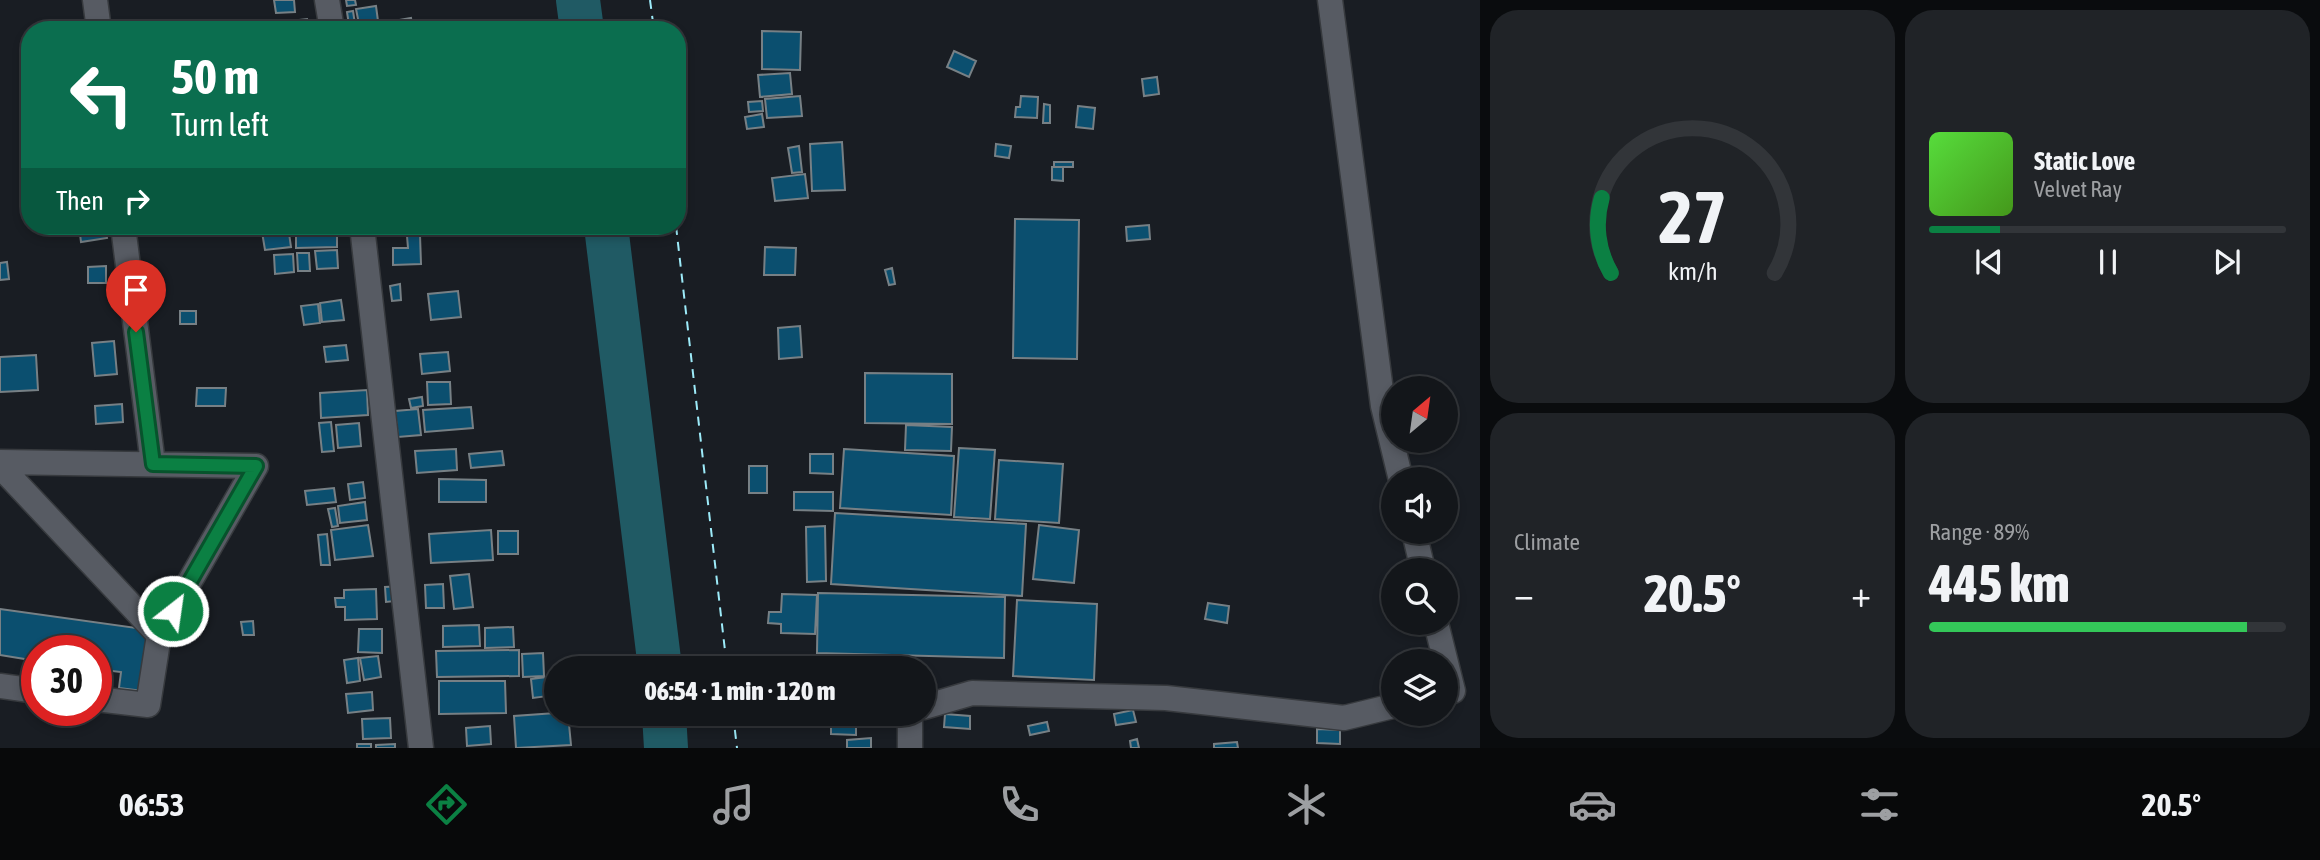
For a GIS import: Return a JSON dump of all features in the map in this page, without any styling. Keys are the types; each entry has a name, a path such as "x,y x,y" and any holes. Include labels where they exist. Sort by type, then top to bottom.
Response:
{"street":[{"path":"95,0 98,21"},
{"path":"327,0 330,21"},
{"path":"1330,0 1383,406 1398,467"},
{"path":"124,235 153,464"},
{"path":"363,235 421,748"},
{"path":"0,464 256,466 159,635 148,705 112,701"},
{"path":"0,464 159,635"},
{"path":"0,686 21,689"},
{"path":"936,704 972,693 1166,698 1344,718 1381,709"},
{"path":"910,726 910,748"}],"building":[{"path":"274,0 294,0 295,12 276,13"},
{"path":"346,0 355,0 356,5 347,6"},
{"path":"376,6 378,21 358,21 356,9"},
{"path":"353,11 355,21 348,21 347,12"},
{"path":"762,31 801,32 800,70 762,69"},
{"path":"954,51 976,61 969,77 947,67"},
{"path":"790,73 792,94 760,97 758,75"},
{"path":"1157,77 1159,94 1144,96 1142,79"},
{"path":"800,96 802,116 767,118 765,99"},
{"path":"1021,96 1038,97 1037,118 1015,117"},
{"path":"762,101 763,111 749,112 748,102"},
{"path":"1044,104 1050,105 1050,123 1043,123"},
{"path":"1078,106 1095,108 1093,129 1076,127"},
{"path":"762,114 764,127 747,129 745,117"},
{"path":"842,142 845,190 812,191 810,144"},
{"path":"996,144 1011,146 1009,158 995,156"},
{"path":"799,146 802,172 792,173 788,148"},
{"path":"1054,162 1073,162 1073,167 1054,167"},
{"path":"1052,167 1063,167 1063,181 1052,180"},
{"path":"805,174 808,198 775,201 772,178"},
{"path":"1015,219 1079,220 1077,359 1013,358"},
{"path":"1149,225 1150,239 1127,241 1126,227"},
{"path":"80,235 106,235 107,238 81,242"},
{"path":"262,235 289,235 291,247 265,250"},
{"path":"296,235 337,235 337,247 296,248"},
{"path":"420,235 421,264 393,265 393,248 408,248 407,236"},
{"path":"765,247 796,248 795,275 764,275"},
{"path":"337,250 338,268 317,269 315,251"},
{"path":"297,253 309,253 310,271 298,271"},
{"path":"293,254 294,272 275,274 274,255"},
{"path":"7,262 9,279 0,280 0,263"},
{"path":"106,266 106,283 88,283 88,267"},
{"path":"892,268 895,284 889,285 885,270"},
{"path":"400,284 401,300 392,301 390,286"},
{"path":"458,291 461,317 431,320 428,294"},
{"path":"341,300 344,320 322,322 320,303"},
{"path":"318,304 320,323 304,325 301,306"},
{"path":"180,311 196,311 196,324 180,324"},
{"path":"800,326 802,357 779,359 778,328"},
{"path":"114,341 117,374 95,376 92,343"},
{"path":"346,345 348,360 326,362 324,347"},
{"path":"448,352 450,371 422,374 420,354"},
{"path":"36,355 38,390 0,392 0,357"},
{"path":"865,373 952,374 952,424 865,423"},
{"path":"427,382 450,382 451,404 428,405"},
{"path":"197,388 226,388 225,406 196,406"},
{"path":"367,390 368,415 321,418 320,393"},
{"path":"422,397 423,406 411,408 409,399"},
{"path":"122,404 123,422 96,424 95,406"},
{"path":"471,407 473,428 425,432 423,410"},
{"path":"418,409 421,435 398,437 395,411"},
{"path":"331,422 334,451 322,452 319,423"},
{"path":"359,423 361,446 338,448 336,425"},
{"path":"906,425 952,427 951,451 905,450"},
{"path":"959,448 995,450 990,519 954,517"},
{"path":"456,449 457,470 417,473 415,451"},
{"path":"844,449 954,456 951,515 840,508"},
{"path":"502,451 504,465 471,468 469,454"},
{"path":"810,454 833,454 833,474 810,473"},
{"path":"999,460 1063,464 1059,523 995,519"},
{"path":"749,466 767,466 767,493 749,493"},
{"path":"439,479 486,480 486,502 439,502"},
{"path":"363,482 365,498 350,500 348,484"},
{"path":"334,488 336,502 307,505 305,491"},
{"path":"794,492 833,492 833,511 794,510"},
{"path":"365,502 367,520 340,523 338,506"},
{"path":"335,508 338,526 332,527 328,509"},
{"path":"835,513 1026,524 1022,596 831,584"},
{"path":"368,525 373,556 335,560 331,530"},
{"path":"1039,525 1079,530 1074,583 1033,579"},
{"path":"825,526 826,581 807,582 806,527"},
{"path":"491,530 493,560 431,563 429,534"},
{"path":"498,531 518,531 518,554 498,554"},
{"path":"327,534 330,565 321,565 318,535"},
{"path":"469,574 473,607 454,609 450,576"},
{"path":"443,584 444,608 426,608 425,585"},
{"path":"402,586 403,600 386,602 385,587"},
{"path":"376,589 377,619 345,620 345,607 336,607 335,598 344,598 344,590"},
{"path":"818,593 1005,597 1004,658 817,653"},
{"path":"782,594 817,595 815,634 781,633 781,624 768,623 769,612 781,612"},
{"path":"1017,600 1097,604 1094,680 1013,676"},
{"path":"1208,603 1229,606 1227,623 1205,619"},
{"path":"0,609 151,630 143,691 119,688 121,672 112,671 112,635 21,635 21,658 0,655"},
{"path":"253,621 254,635 243,635 241,622"},
{"path":"479,625 480,646 443,647 443,626"},
{"path":"513,627 514,647 485,648 485,628"},
{"path":"359,629 382,629 382,653 358,652"},
{"path":"519,650 519,676 437,677 436,651"},
{"path":"543,653 544,676 523,677 522,654"},
{"path":"378,656 381,677 364,680 360,658"},
{"path":"358,658 360,681 347,683 344,660"},
{"path":"544,677 544,697 533,698 531,679"},
{"path":"439,681 505,681 506,713 439,714"},
{"path":"372,692 373,710 348,713 346,694"},
{"path":"1133,710 1136,722 1116,725 1114,714"},
{"path":"544,714 544,726 569,726 571,745 516,748 514,716"},
{"path":"945,714 970,716 970,729 944,727"},
{"path":"390,718 391,738 363,739 362,719"},
{"path":"1047,722 1049,731 1030,735 1028,726"},
{"path":"490,726 491,744 467,746 466,728"},
{"path":"831,726 856,726 856,735 831,734"},
{"path":"1317,729 1340,730 1340,744 1317,743"},
{"path":"871,738 871,748 847,748 847,740"},
{"path":"1137,739 1139,748 1131,748 1130,741"},
{"path":"1237,742 1238,748 1214,748 1214,744"},
{"path":"357,744 371,744 371,748 357,748"},
{"path":"395,744 395,748 376,748 376,745"}],"waterway":[{"path":"578,0 581,21"},
{"path":"607,235 659,656"},
{"path":"665,726 666,748"}],"ferry route":[{"path":"650,0 653,21"},
{"path":"677,235 726,656"},
{"path":"734,726 737,748"}],"route":[{"path":"136,332 153,464 256,466 173,611"}]}
